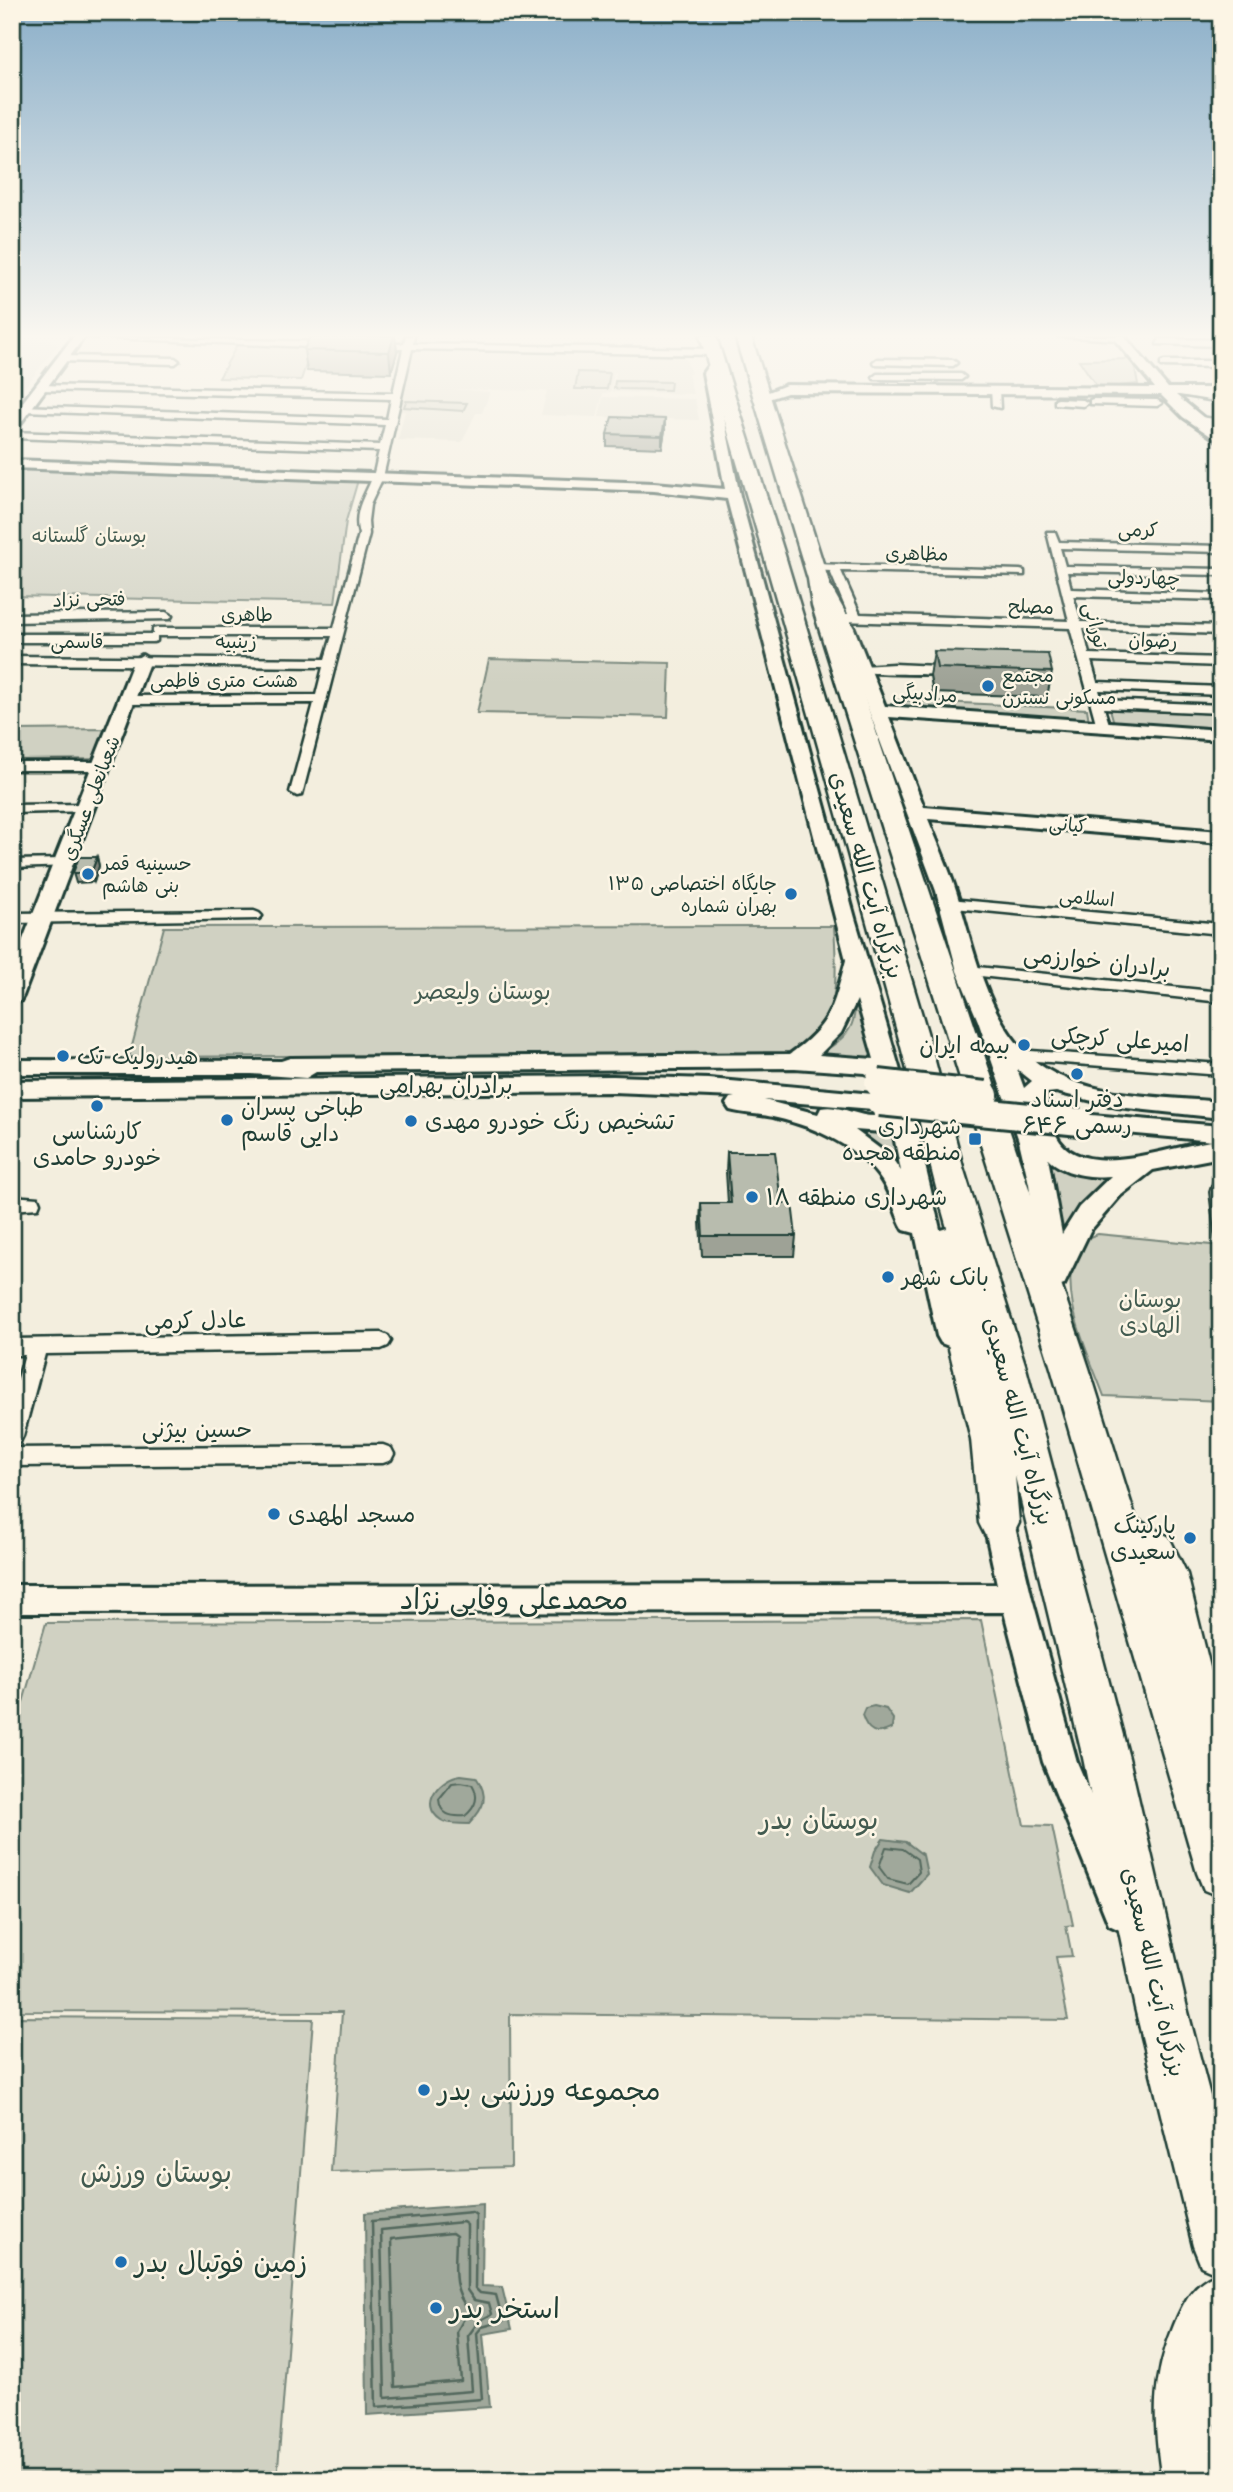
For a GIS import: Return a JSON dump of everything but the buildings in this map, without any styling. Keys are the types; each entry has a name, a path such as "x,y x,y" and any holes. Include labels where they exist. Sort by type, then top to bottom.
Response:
{"highway":[{"name":"بزرگراه آیت الله سعیدی","path":"743,452 915,1042 946,1167 1006,1364 1106,1758 1161,2008 1221,2246"},
{"name":"بزرگراه آیت الله سعیدی","path":"790,452 822,571 823,606 1070,1368 1221,1872"},
{"path":"946,1167 950,1251 968,1349 991,1439 999,1523"},
{"path":"1119,1530 1154,1550 1166,1574 1209,1706 1221,1785"},
{"path":"1194,2480 1183,2423 1186,2375 1198,2335 1221,2300"}],"main road":[{"path":"725,452 733,496 902,1118 941,1301 1060,1762 1161,2008"},
{"path":"12,464 654,487 719,492 733,496"},
{"path":"654,487 706,482 727,469"},
{"path":"822,571 848,617 861,670 916,812 949,904 968,971 989,1021 1034,1152 1042,1184 1055,1278 1078,1225 1116,1183 1155,1159"},
{"name":"شعبانعلی عسگری","path":"14,985 44,918 142,660"},
{"name":"مرادبیگی","path":"878,711 1221,735"},
{"name":"کیانی","path":"916,812 1221,837"},
{"path":"795,1060 828,1036 839,1023 857,957"},
{"path":"989,1021 1016,1055 1057,1084"},
{"path":"187,1089 306,1096 629,1100 755,1105 821,1112 872,1126 881,1124 885,1119 883,1074 871,1066 795,1060 340,1062 252,1067"},
{"name":"برادران بهرامی","path":"12,1067 704,1073 879,1093"},
{"name":"برادران بهرامی","path":"12,1089 613,1084 879,1093"},
{"path":"1221,1110 1111,1097 1057,1084 1043,1085 1035,1090 1046,1142 1055,1152 1072,1163 1100,1169 1125,1167 1201,1149 1221,1149"},
{"path":"879,1093 1037,1100 1078,1114 1221,1121"},
{"path":"879,1093 1078,1114 1221,1133"},
{"path":"755,1105 826,1126 845,1135 876,1158 893,1178 941,1301"},
{"name":"محمدعلی وفایی نژاد","path":"12,1599 1016,1598"}],"street":[{"path":"297,792 365,534 361,528 370,485 378,477 384,452"},
{"name":"کرمی","path":"1052,539 1221,549"},
{"name":"تورانی","path":"1052,539 1103,727"},
{"path":"1060,569 1221,572"},
{"name":"مظاهری","path":"822,571 1020,573"},
{"name":"چهاردولی","path":"1067,592 1221,597"},
{"name":"شعبانعلی عسگری","path":"142,660 172,602"},
{"name":"فتحی نزاد","path":"12,618 166,616"},
{"name":"مصلح","path":"848,617 1221,630"},
{"name":"طاهری","path":"12,638 337,632"},
{"name":"رضوان","path":"1084,657 1221,662"},
{"name":"قاسمی","path":"12,660 142,660"},
{"name":"زینبیه","path":"142,660 330,663"},
{"path":"861,670 894,668 970,671"},
{"path":"1092,687 1221,691"},
{"name":"هشت متری فاطمی","path":"127,700 321,699"},
{"path":"1097,704 1221,709"},
{"path":"12,766 103,766"},
{"path":"12,809 86,808"},
{"path":"12,864 64,863"},
{"name":"اسلامی","path":"949,904 1221,929"},
{"path":"12,918 254,916"},
{"name":"برادران خوارزمی","path":"968,971 1221,997"},
{"name":"امیرعلی کرچکی","path":"1016,1055 1221,1070"},
{"name":"عادل کرمی","path":"12,1347 381,1341"},
{"path":"12,1436 37,1347"},
{"name":"حسین بیژنی","path":"12,1457 383,1454"}],"green space":[{"name":"بوستان گلستانه","path":"19,469 358,480 346,521 335,603 12,596 12,471"},
{"path":"489,659 670,663 668,717 477,713"},
{"path":"897,700 1087,709 1089,721 900,707"},
{"path":"1110,709 1221,714 1221,731 1114,723"},
{"path":"112,729 102,759 12,760 12,730"},
{"name":"بوستان ولیعصر","path":"834,926 835,988 828,1019 810,1043 790,1053 129,1057 164,927"},
{"path":"854,989 867,1027 873,1060 818,1055 850,1029 855,1012"},
{"path":"802,1112 893,1124 912,1193"},
{"path":"1047,1158 1078,1173 1113,1177 1057,1246"},
{"name":"بوستان الهادی","path":"1098,1234 1221,1246 1221,1401 1104,1396 1076,1319 1070,1280 1078,1241"},
{"name":"بوستان بدر","path":"981,1620 1024,1825 1052,1826 1073,1925 1066,1926 1072,1956 1056,1957 1068,2020 510,2014 511,2167 331,2172 342,2012 12,2011 12,1740 46,1623"},
{"name":"زمین فوتبال بدر","path":"12,2017 313,2019 277,2480 12,2480"}],"water":[{"path":"874,1706 886,1709 893,1719 892,1728 881,1732 869,1729 862,1715 865,1708"},
{"path":"461,1775 476,1777 483,1791 483,1802 469,1824 444,1822 434,1814 431,1806 434,1792 446,1781"},
{"path":"883,1839 906,1842 923,1855 927,1874 910,1893 883,1885 870,1867 875,1851"},
{"name":"استخر بدر","path":"483,2204 482,2286 502,2287 512,2329 483,2334 490,2407 367,2415 365,2213"}],"place":[{"name":"مجتمع مسکونی نسترن","path":"988,686"},
{"name":"حسینیه قمر بنی هاشم","path":"88,874"},
{"name":"۱۳۵ جایگاه اختصاصی بهران شماره","path":"791,894"},
{"name":"بیمه ایران","path":"1024,1045"},
{"name":"هیدرولیک تک","path":"63,1056"},
{"name":"دفتر اسناد رسمی ۶۴۶","path":"1077,1074"},
{"name":"کارشناسی خودرو حامدی","path":"97,1106"},
{"name":"طباخی پسران دایی قاسم","path":"227,1120"},
{"name":"تشخیص رنگ خودرو مهدی","path":"411,1121"},
{"name":"شهرداری منطقه هجده","path":"975,1139"},
{"name":"شهرداری منطقه ۱۸","path":"752,1197"},
{"name":"بانک شهر","path":"888,1277"},
{"name":"مسجد المهدی","path":"274,1514"},
{"name":"پارکینگ سعیدی","path":"1190,1538"},
{"name":"مجموعه ورزشی بدر","path":"424,2090"},
{"name":"زمین فوتبال بدر","path":"121,2262"},
{"name":"استخر بدر","path":"436,2308"}],"park label":[{"name":"بوستان ورزش","path":"156,2172"}]}
